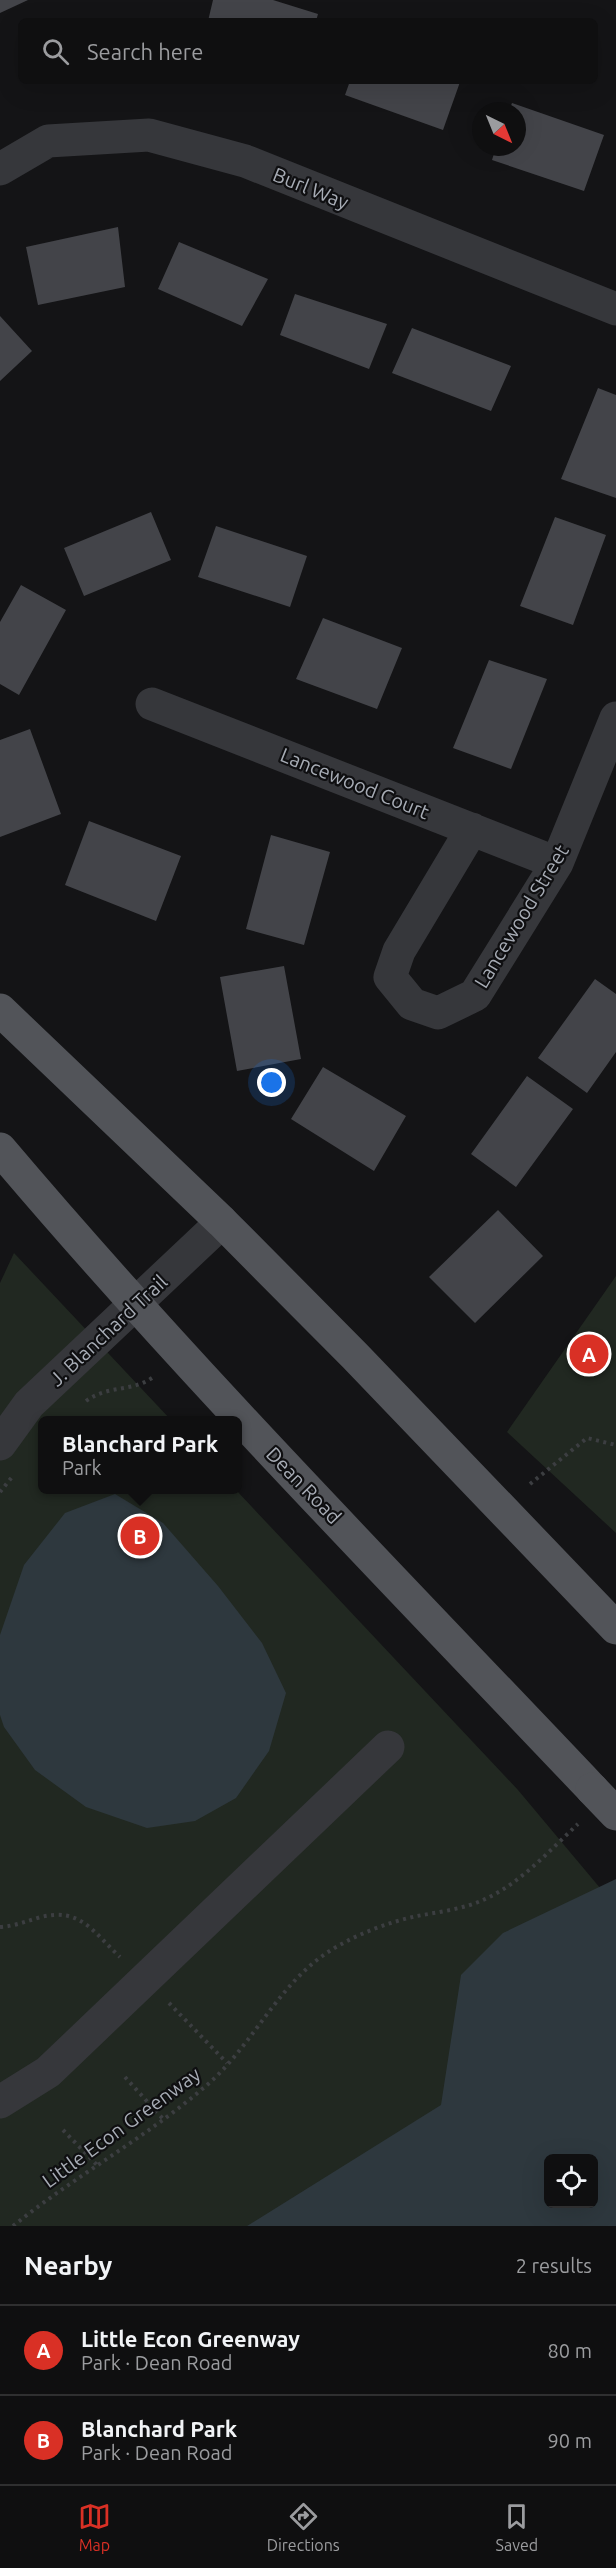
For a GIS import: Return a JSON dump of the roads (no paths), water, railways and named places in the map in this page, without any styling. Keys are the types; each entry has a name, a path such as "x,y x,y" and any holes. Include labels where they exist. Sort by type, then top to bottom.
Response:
{"main road":[{"path":"0,1010 222,1222 356,1356 616,1628"},
{"name":"Dean Road","path":"0,1149 135,1303 239,1416"},
{"name":"Dean Road","path":"242,1419 616,1814"}],"street":[{"name":"Burl Way","path":"0,169 48,141 149,135 245,162 616,309"},
{"name":"Lancewood Court","path":"152,704 557,863"},
{"name":"Lancewood Street","path":"472,829 399,951 390,977 412,1004 438,1013 475,995 557,863 616,718"},
{"name":"J. Blanchard Trail","path":"0,1444 29,1404 222,1222"},
{"path":"0,2102 48,2072 388,1747"}],"place":[{"name":"Little Econ Greenway","path":"589,1354"},
{"name":"Blanchard Park","path":"140,1536"}]}
